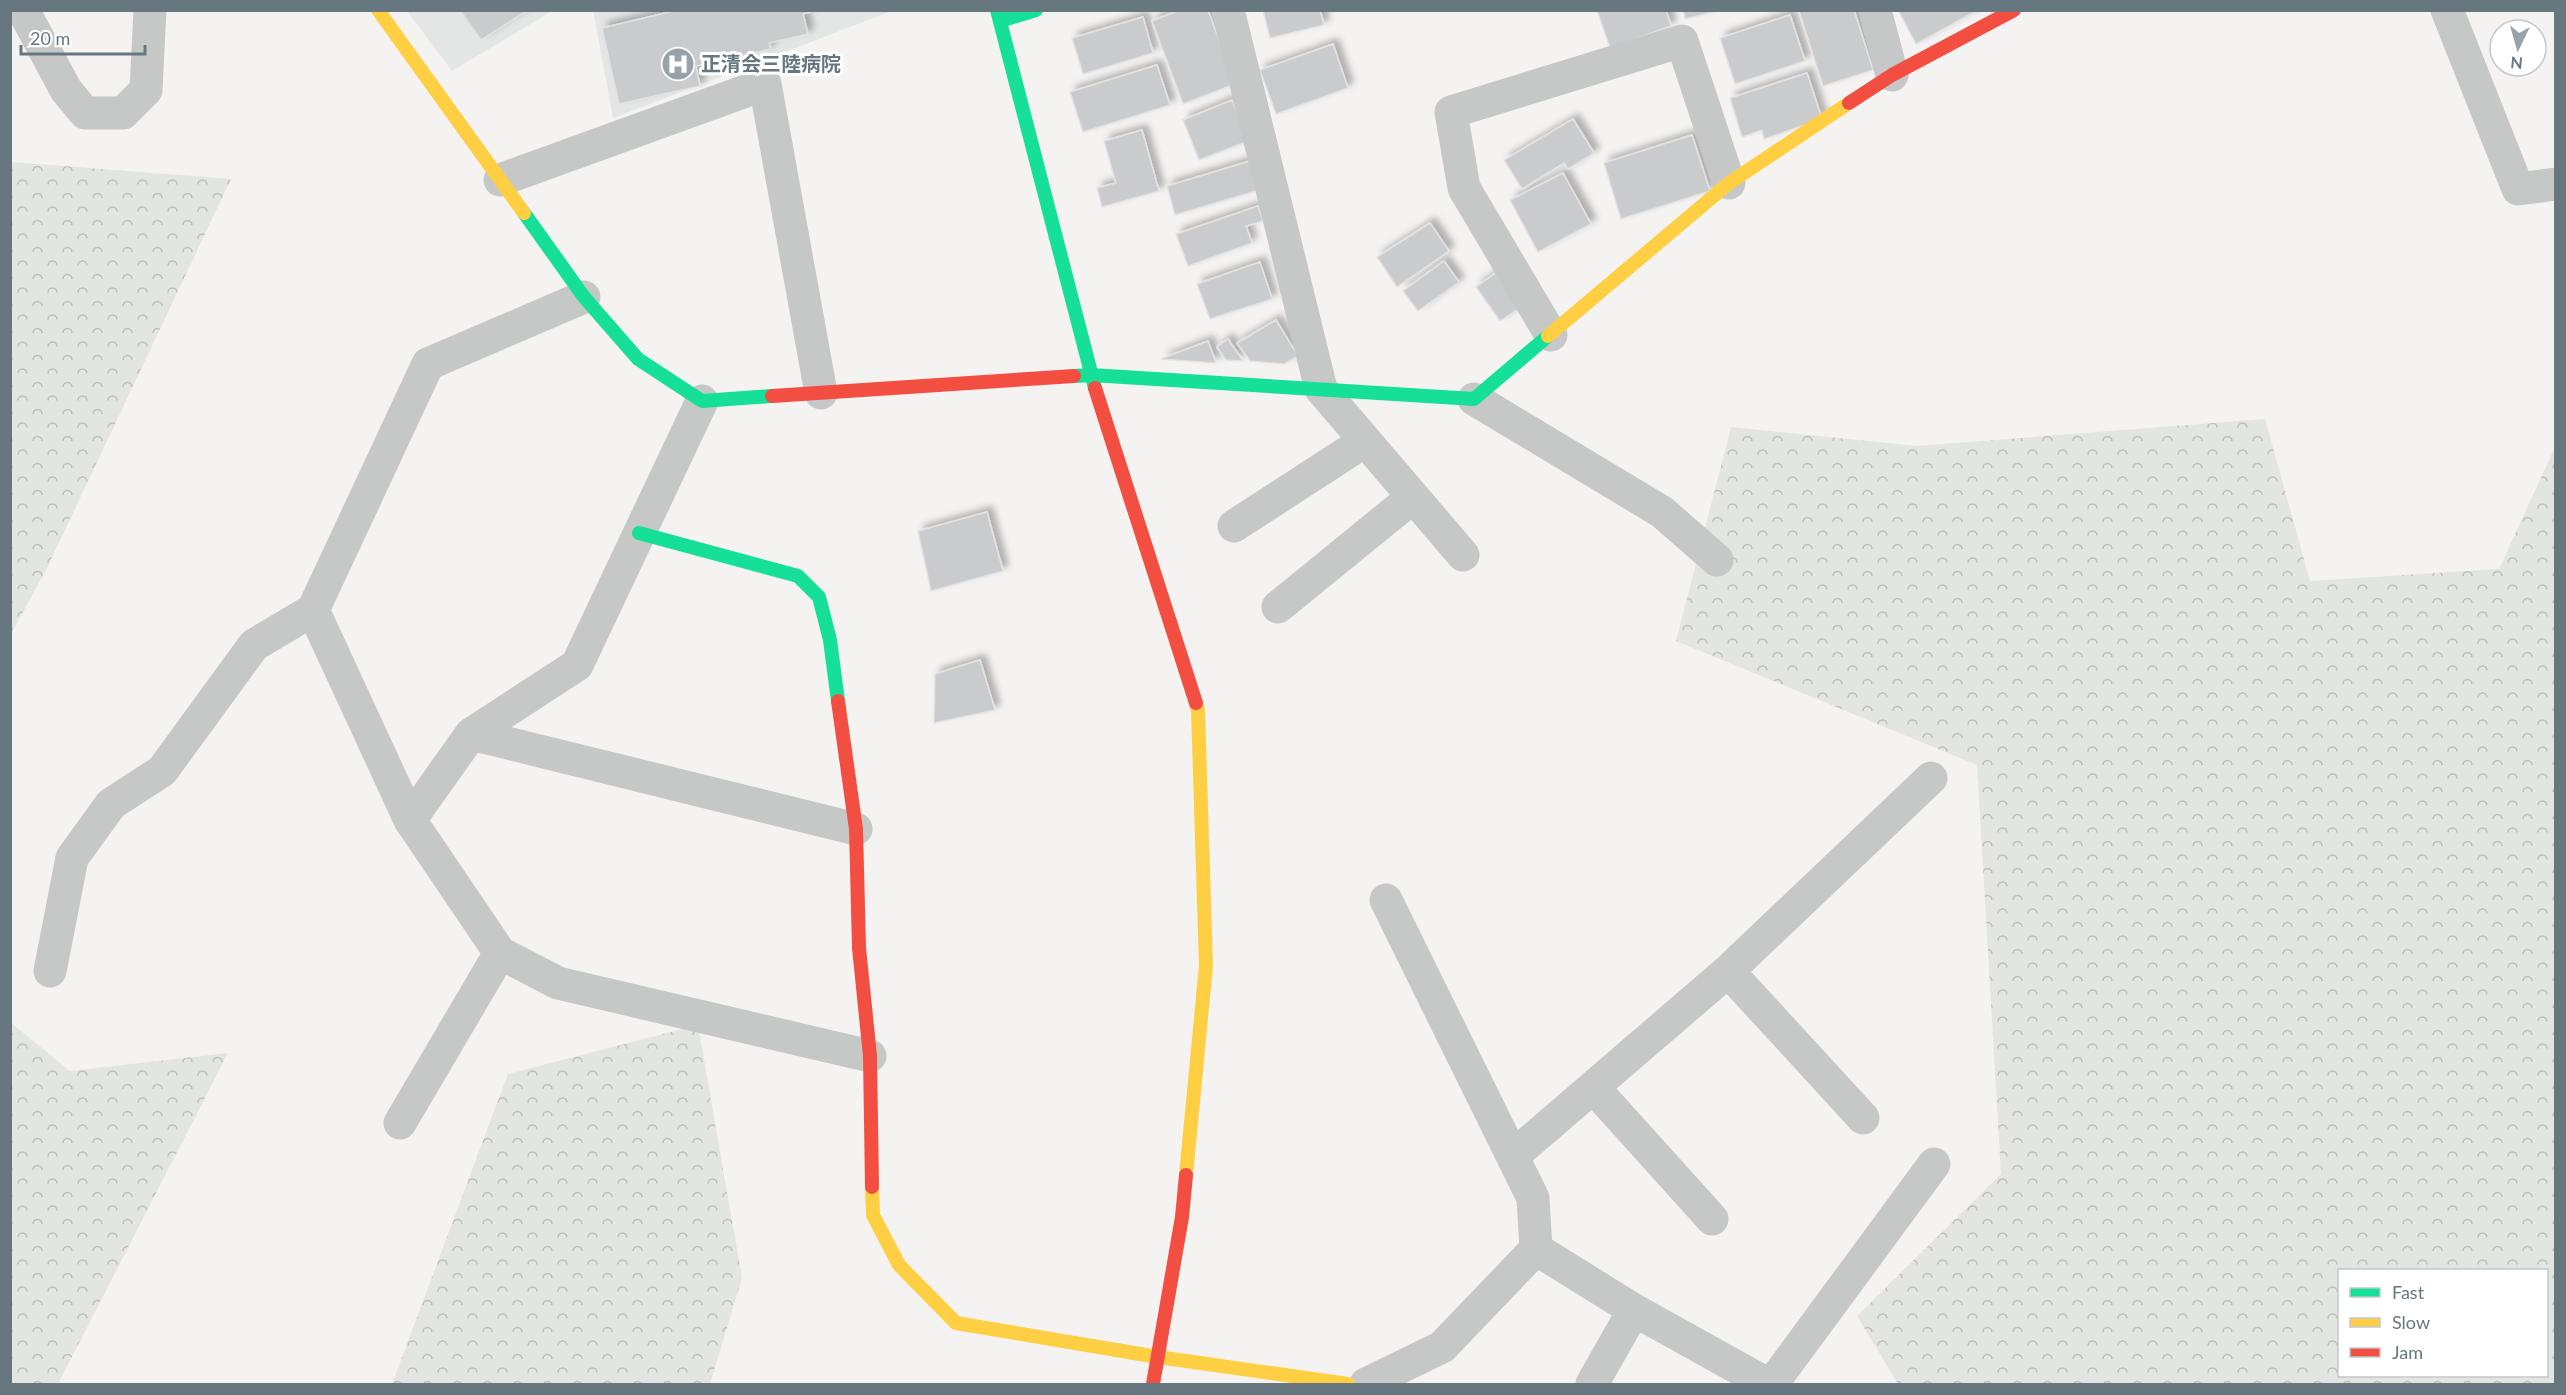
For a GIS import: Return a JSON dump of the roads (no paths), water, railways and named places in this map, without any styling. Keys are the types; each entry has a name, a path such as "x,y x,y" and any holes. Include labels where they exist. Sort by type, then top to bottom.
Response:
{"street":[{"path":"22,10 66,90 85,113 123,113 146,90 150,10"},
{"path":"378,10 584,297 638,359 702,401 1091,375 1474,399 1662,512 1717,560"},
{"path":"1036,10 999,16 1091,375 1198,710 1206,966 1182,1217 1153,1384"},
{"path":"1228,10 1321,389 1463,555"},
{"path":"1875,10 1892,75"},
{"path":"1474,399 1729,183 1892,75 2014,10"},
{"path":"2446,10 2518,189 2556,184"},
{"path":"1551,335 1464,188 1451,112 1682,41 1729,183"},
{"path":"500,180 765,84 821,393"},
{"path":"50,971 72,858 111,804 162,771 254,645 313,610 428,364 584,297"},
{"path":"410,820 471,734 577,665 702,401"},
{"path":"1234,526 1365,441"},
{"path":"1278,607 1413,498"},
{"path":"639,533 798,576 819,597 830,640 856,829 859,948 870,1056 873,1215 899,1265 956,1323 1158,1357 1348,1384"},
{"path":"313,610 410,820 500,953 558,983 870,1056"},
{"path":"471,734 856,829"},
{"path":"1513,1156 1728,971 1931,778"},
{"path":"1366,1384 1442,1347 1536,1249 1533,1198 1386,900"},
{"path":"400,1123 500,953"},
{"path":"1728,971 1863,1118"},
{"path":"1593,1087 1712,1219"},
{"path":"1772,1384 1934,1164"},
{"path":"1536,1249 1634,1310 1767,1384"},
{"path":"1592,1384 1634,1310"}],"place":[{"name":"正清会三陸病院","path":"678,64"}]}
